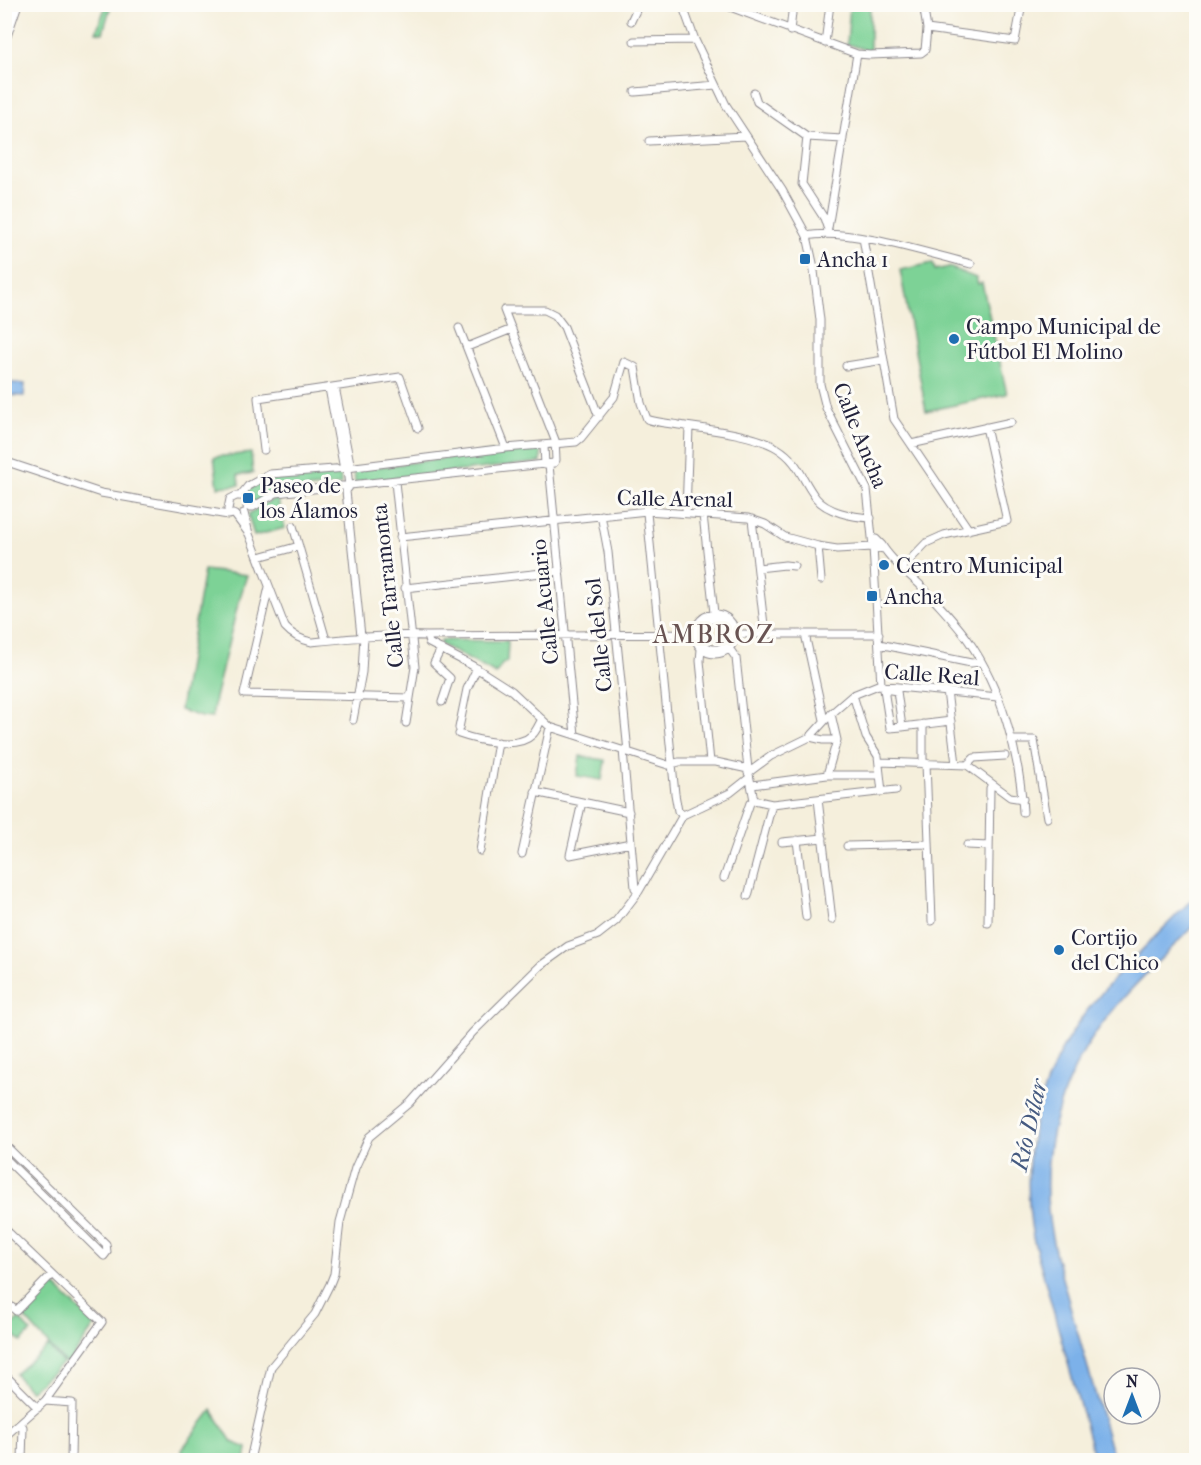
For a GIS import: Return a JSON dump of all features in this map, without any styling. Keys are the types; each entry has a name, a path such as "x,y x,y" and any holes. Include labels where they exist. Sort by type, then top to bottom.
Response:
{"street":[{"path":"4,45 18,4"},
{"path":"631,21 639,4"},
{"name":"Calle Ancha","path":"682,4 695,40 726,105 782,190 807,236 820,320 822,395 826,408 867,489 873,543 881,685"},
{"path":"722,4 790,31 857,54 870,56 921,53 927,46 924,7 905,4"},
{"path":"790,31 793,4"},
{"path":"825,43 831,4"},
{"path":"927,29 1015,41 1022,4"},
{"path":"634,41 695,40"},
{"path":"828,227 857,54"},
{"path":"635,92 716,85"},
{"path":"754,93 758,102 807,137 843,138"},
{"path":"649,141 745,136"},
{"path":"807,137 802,184 828,227"},
{"path":"807,236 828,227 863,238 971,264"},
{"path":"863,238 894,419 969,530"},
{"path":"4,461 101,493 228,516 232,512 253,507 276,493 394,482 505,467 547,465 556,460 555,445 504,310 545,310 555,315 564,327 599,417"},
{"path":"459,328 506,448"},
{"path":"467,347 512,329"},
{"path":"846,366 884,360"},
{"path":"240,496 248,486 270,474 346,468 506,448 576,442 614,397 624,362 635,368 641,403 647,419 735,434 770,444 799,467 814,496 822,504 852,516 871,518"},
{"path":"264,450 258,398 400,377 418,428"},
{"path":"332,387 349,487 346,491 362,636 362,672 353,720"},
{"path":"911,444 1011,422"},
{"path":"686,513 689,427"},
{"path":"986,427 1008,521 944,536 926,543 903,567 925,589 968,640 999,697 1011,740 1023,799 1023,812"},
{"name":"Calle Acuario","path":"544,446 555,521 575,735"},
{"name":"Calle Tarramonta","path":"394,482 415,667 406,723"},
{"path":"250,1461 272,1367 315,1314 334,1274 340,1222 355,1168 369,1137 410,1103 473,1032 540,966 568,946 598,935 616,921 639,891 683,815 678,811 645,493"},
{"path":"249,534 232,512 230,499 236,496 246,500 245,510 249,534 285,627 290,633 305,641 362,636 694,634"},
{"name":"Calle Arenal","path":"400,537 647,511 686,513 752,519 786,537 818,546 837,549 873,543 884,549 903,567"},
{"name":"Calle del Sol","path":"601,515 608,552 616,634 635,888 639,891"},
{"path":"703,516 714,614"},
{"path":"752,519 765,634"},
{"path":"293,526 326,640"},
{"path":"259,558 299,546"},
{"path":"818,546 822,580"},
{"path":"758,568 794,566"},
{"path":"405,588 560,572"},
{"path":"268,587 244,694 410,698"},
{"path":"701,649 713,654 724,652 729,648 736,634 728,618 714,614 708,615 700,620 694,634 701,649 700,661 710,762"},
{"path":"717,619 729,627 730,637 722,647 713,649 701,642 699,632 707,621 717,619"},
{"path":"736,634 879,634"},
{"path":"805,634 824,720"},
{"path":"427,636 429,643 512,691 550,727 668,765 679,762 710,762 749,776 880,775"},
{"path":"879,644 970,663 981,662"},
{"path":"729,648 736,658 749,776 754,800"},
{"path":"441,649 434,663 450,678 442,702"},
{"path":"479,670 466,693 459,731 477,741 518,741 532,736 542,719"},
{"name":"Calle Real","path":"683,815 730,794 771,756 810,737 824,720 853,695 881,685 999,697"},
{"path":"902,727 897,691 884,689 890,728 902,727 951,721"},
{"path":"947,691 956,764"},
{"path":"853,695 866,737 880,762 882,792"},
{"path":"827,775 837,740 831,714"},
{"path":"923,724 932,921"},
{"path":"522,854 550,727"},
{"path":"810,737 837,740"},
{"path":"1011,740 1034,740 1047,818"},
{"path":"480,851 498,742"},
{"path":"967,765 974,758 1005,756"},
{"path":"880,762 967,765 1010,797 1023,799"},
{"path":"988,923 990,788 992,785"},
{"path":"754,800 772,804 896,790"},
{"path":"535,792 629,812"},
{"path":"818,799 832,920"},
{"path":"724,878 750,803 754,800"},
{"path":"582,802 570,855 631,843"},
{"path":"748,896 772,804"},
{"path":"782,842 823,838"},
{"path":"797,840 806,917"},
{"path":"847,846 929,844"},
{"path":"967,845 989,846"},
{"path":"4,1144 14,1153 106,1244 107,1252 104,1256 5,1160 14,1153"},
{"path":"4,1228 102,1322 45,1401 4,1437"},
{"path":"4,1300 16,1311 52,1274"},
{"path":"4,1374 38,1407"},
{"path":"45,1401 72,1402 71,1461"},
{"path":"20,1424 23,1427 22,1461"}],"green space":[{"path":"106,5 111,5 103,33 96,32"},
{"path":"850,5 870,5 870,51 847,44"},
{"name":"Campo Municipal de Fútbol El Molino","path":"933,263 935,270 949,267 976,278 978,284 982,283 1007,394 926,411 900,270"},
{"path":"541,449 541,462 355,483 354,470"},
{"path":"251,453 253,473 238,475 239,485 218,487 214,457"},
{"path":"340,472 341,485 275,492 255,502 250,502 245,495 263,481 275,477 288,474"},
{"path":"277,497 285,528 254,536 248,514"},
{"path":"204,570 247,575 237,608 212,718 180,710"},
{"path":"441,640 508,641 507,662 502,664 496,674 440,644"},
{"path":"580,756 605,760 602,780 577,776"},
{"path":"51,1282 95,1325 67,1365 21,1314"},
{"path":"19,1319 31,1332 21,1342 8,1329"},
{"path":"48,1346 63,1363 30,1391 15,1374"},
{"path":"212,1410 232,1442 247,1448 245,1460 183,1460 182,1449"}],"water":[{"path":"4,382 25,384 24,396 5,395"},
{"path":"1196,895 1196,923 1116,1007 1079,1060 1068,1083 1052,1133 1047,1185 1052,1237 1102,1418 1102,1426 1104,1426 1114,1460 1095,1460 1033,1238 1028,1177 1030,1148 1036,1119 1055,1064 1086,1012 1125,967"}],"place":[{"name":"Ancha 1","path":"805,259"},
{"name":"Campo Municipal de Fútbol El Molino","path":"954,339"},
{"name":"Paseo de los Álamos","path":"248,498"},
{"name":"Centro Municipal","path":"884,565"},
{"name":"Ancha","path":"872,596"},
{"name":"Cortijo del Chico","path":"1059,950"}],"district":[{"name":"AMBROZ","path":"714,634"}],"water label":[{"name":"Río Dílar","path":"1029,1125"}]}
